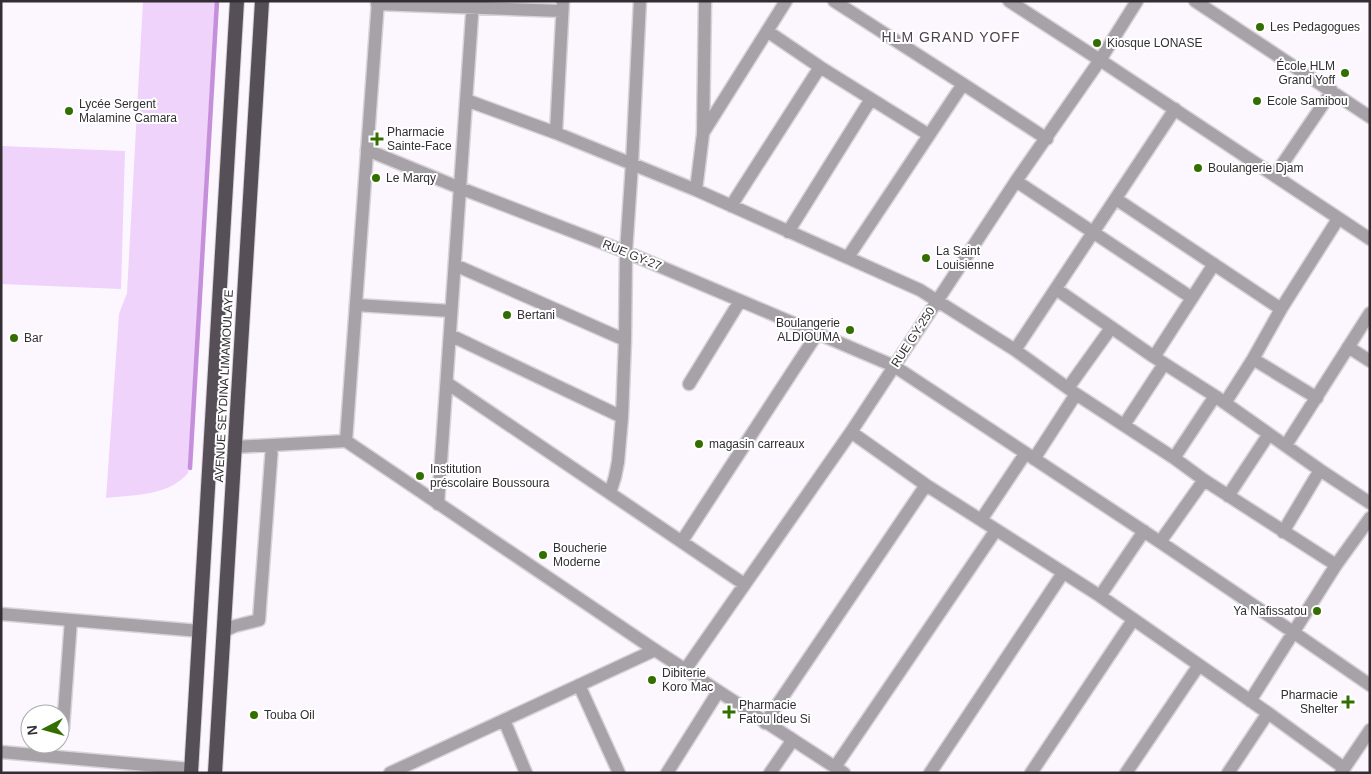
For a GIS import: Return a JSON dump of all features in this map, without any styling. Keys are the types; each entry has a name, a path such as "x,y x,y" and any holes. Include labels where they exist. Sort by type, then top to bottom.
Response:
{"highway":[{"name":"AVENUE SEYDINA LIMAMOULAYE","path":"191,771 237,1"},
{"name":"AVENUE SEYDINA LIMAMOULAYE","path":"214,773 262,1"}],"street":[{"path":"610,493 618,462 622,417 626,252 640,1"},
{"path":"696,190 703,134 705,1"},
{"path":"703,134 786,1"},
{"path":"834,1 1047,138"},
{"path":"1009,1 1370,239"},
{"name":"RUE GY-250","path":"685,670 850,432 1016,181 1100,60 1137,1"},
{"path":"1195,1 1370,117"},
{"path":"346,441 378,3 563,6 556,133"},
{"path":"438,504 472,4"},
{"path":"767,31 820,67 929,135"},
{"path":"731,206 820,67"},
{"path":"848,257 964,84"},
{"path":"1274,175 1332,91"},
{"path":"788,232 872,99"},
{"path":"466,100 556,133 696,190 920,290 1015,350 1204,480 1336,565"},
{"path":"1015,350 1175,110"},
{"name":"RUE GY-27","path":"367,150 626,252 894,366 1160,542 1370,686"},
{"path":"1016,181 1192,298"},
{"path":"1116,199 1281,309"},
{"path":"1174,458 1252,359 1338,219"},
{"path":"1124,425 1192,298 1214,264"},
{"path":"455,265 625,340"},
{"path":"1056,289 1370,503"},
{"path":"689,384 740,300"},
{"path":"356,304 451,311"},
{"path":"1286,445 1370,313"},
{"path":"981,520 1030,456 1111,328"},
{"path":"682,541 818,334"},
{"path":"450,335 622,417"},
{"path":"1348,347 1370,362"},
{"path":"1252,359 1316,398"},
{"path":"446,383 744,584"},
{"path":"850,432 996,530 1100,596 1268,713 1343,770 1370,730"},
{"path":"1228,496 1269,434"},
{"path":"235,447 346,441 655,650 839,770 996,530"},
{"path":"224,631 234,626 259,620 272,446"},
{"path":"1283,532 1320,470"},
{"path":"1160,542 1204,480"},
{"path":"765,723 926,484"},
{"path":"1250,701 1336,565 1370,518"},
{"path":"1100,596 1144,532"},
{"path":"930,773 1063,573"},
{"path":"1,614 200,630"},
{"path":"65,704 71,620"},
{"path":"1031,773 1133,620"},
{"path":"390,773 655,650"},
{"path":"1126,773 1199,665"},
{"path":"579,685 619,773"},
{"path":"667,773 718,692"},
{"path":"1228,773 1268,713"},
{"path":"504,720 526,773"},
{"path":"770,773 792,741 790,738"},
{"path":"1,752 191,771"}],"shaded area":[{"path":"143,1 215,1 188,473 180,481 161,490 139,495 106,498 119,314 127,293"},
{"path":"1,146 125,151 121,289 1,284"}],"waterway":[{"path":"190,468 217,1"}],"place":[{"name":"Les Pedagogues","path":"1260,27"},
{"name":"Kiosque LONASE","path":"1097,43"},
{"name":"École HLM Grand Yoff","path":"1345,73"},
{"name":"Ecole Samibou","path":"1257,101"},
{"name":"Lycée Sergent Malamine Camara","path":"69,111"},
{"name":"Pharmacie Sainte-Face","path":"377,139"},
{"name":"Boulangerie Djam","path":"1198,168"},
{"name":"Le Marqy","path":"376,178"},
{"name":"La Saint Louisienne","path":"926,258"},
{"name":"Bertani","path":"507,315"},
{"name":"Boulangerie ALDIOUMA","path":"850,330"},
{"name":"Bar","path":"14,338"},
{"name":"magasin carreaux","path":"699,444"},
{"name":"Institution préscolaire Boussoura","path":"420,476"},
{"name":"Boucherie Moderne","path":"543,555"},
{"name":"Ya Nafissatou","path":"1317,611"},
{"name":"Dibiterie Koro Mac","path":"652,680"},
{"name":"Pharmacie Shelter","path":"1348,702"},
{"name":"Pharmacie Fatou Ideu Si","path":"729,712"},
{"name":"Touba Oil","path":"254,715"}],"district":[{"name":"HLM GRAND YOFF","path":"951,37"}]}
